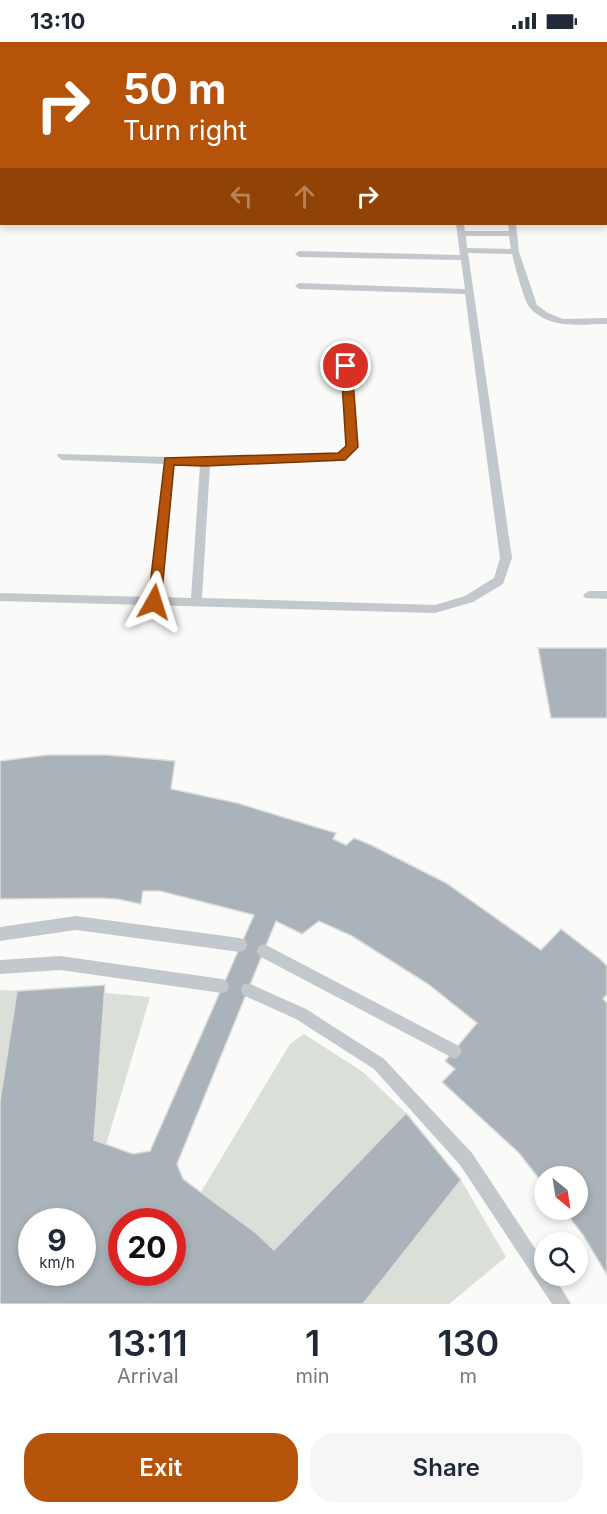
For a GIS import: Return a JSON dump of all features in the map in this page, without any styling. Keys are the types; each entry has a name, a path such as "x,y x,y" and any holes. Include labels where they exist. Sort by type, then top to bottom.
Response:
{"lane":[{"path":"512,225 515,252 533,306 545,315 562,322 607,321"},
{"path":"0,597 435,609 469,599 499,581 506,558 461,228 513,234"},
{"path":"299,254 515,252"},
{"path":"299,286 469,291"},
{"path":"62,456 205,462 340,457 352,447 346,366"},
{"path":"154,602 169,461"},
{"path":"196,602 205,462"},
{"path":"589,595 607,595"},
{"path":"0,934 76,924 240,945"},
{"path":"264,951 454,1051"},
{"path":"0,967 60,963 222,986"},
{"path":"248,990 301,1014 380,1064 466,1159 562,1304"}],"shaded area":[{"path":"0,990 17,991 0,1101"},
{"path":"105,993 150,997 106,1145 94,1140"},
{"path":"304,1034 363,1072 406,1113 274,1250 201,1192 290,1044"},
{"path":"461,1180 506,1257 449,1304 363,1304"}],"building":[{"path":"538,648 607,648 607,718 551,718"},
{"path":"47,755 107,755 175,761 171,789 237,803 336,833 333,839 346,845 354,838 371,845 446,883 541,950 561,929 607,966 607,994 603,999 607,1003 607,1275 588,1243 588,1232 581,1232 571,1220 588,1220 588,1166 534,1166 534,1172 519,1153 442,1082 455,1069 445,1061 477,1023 428,984 352,936 319,921 302,934 276,921 177,1164 183,1179 256,1233 274,1250 406,1113 461,1180 363,1304 0,1304 0,1101 17,991 105,985 94,1140 133,1154 150,1151 254,915 160,891 143,891 141,904 98,898 0,899 0,761"}],"route":[{"path":"154,602 169,461 205,462 340,457 352,447 346,366"}]}
